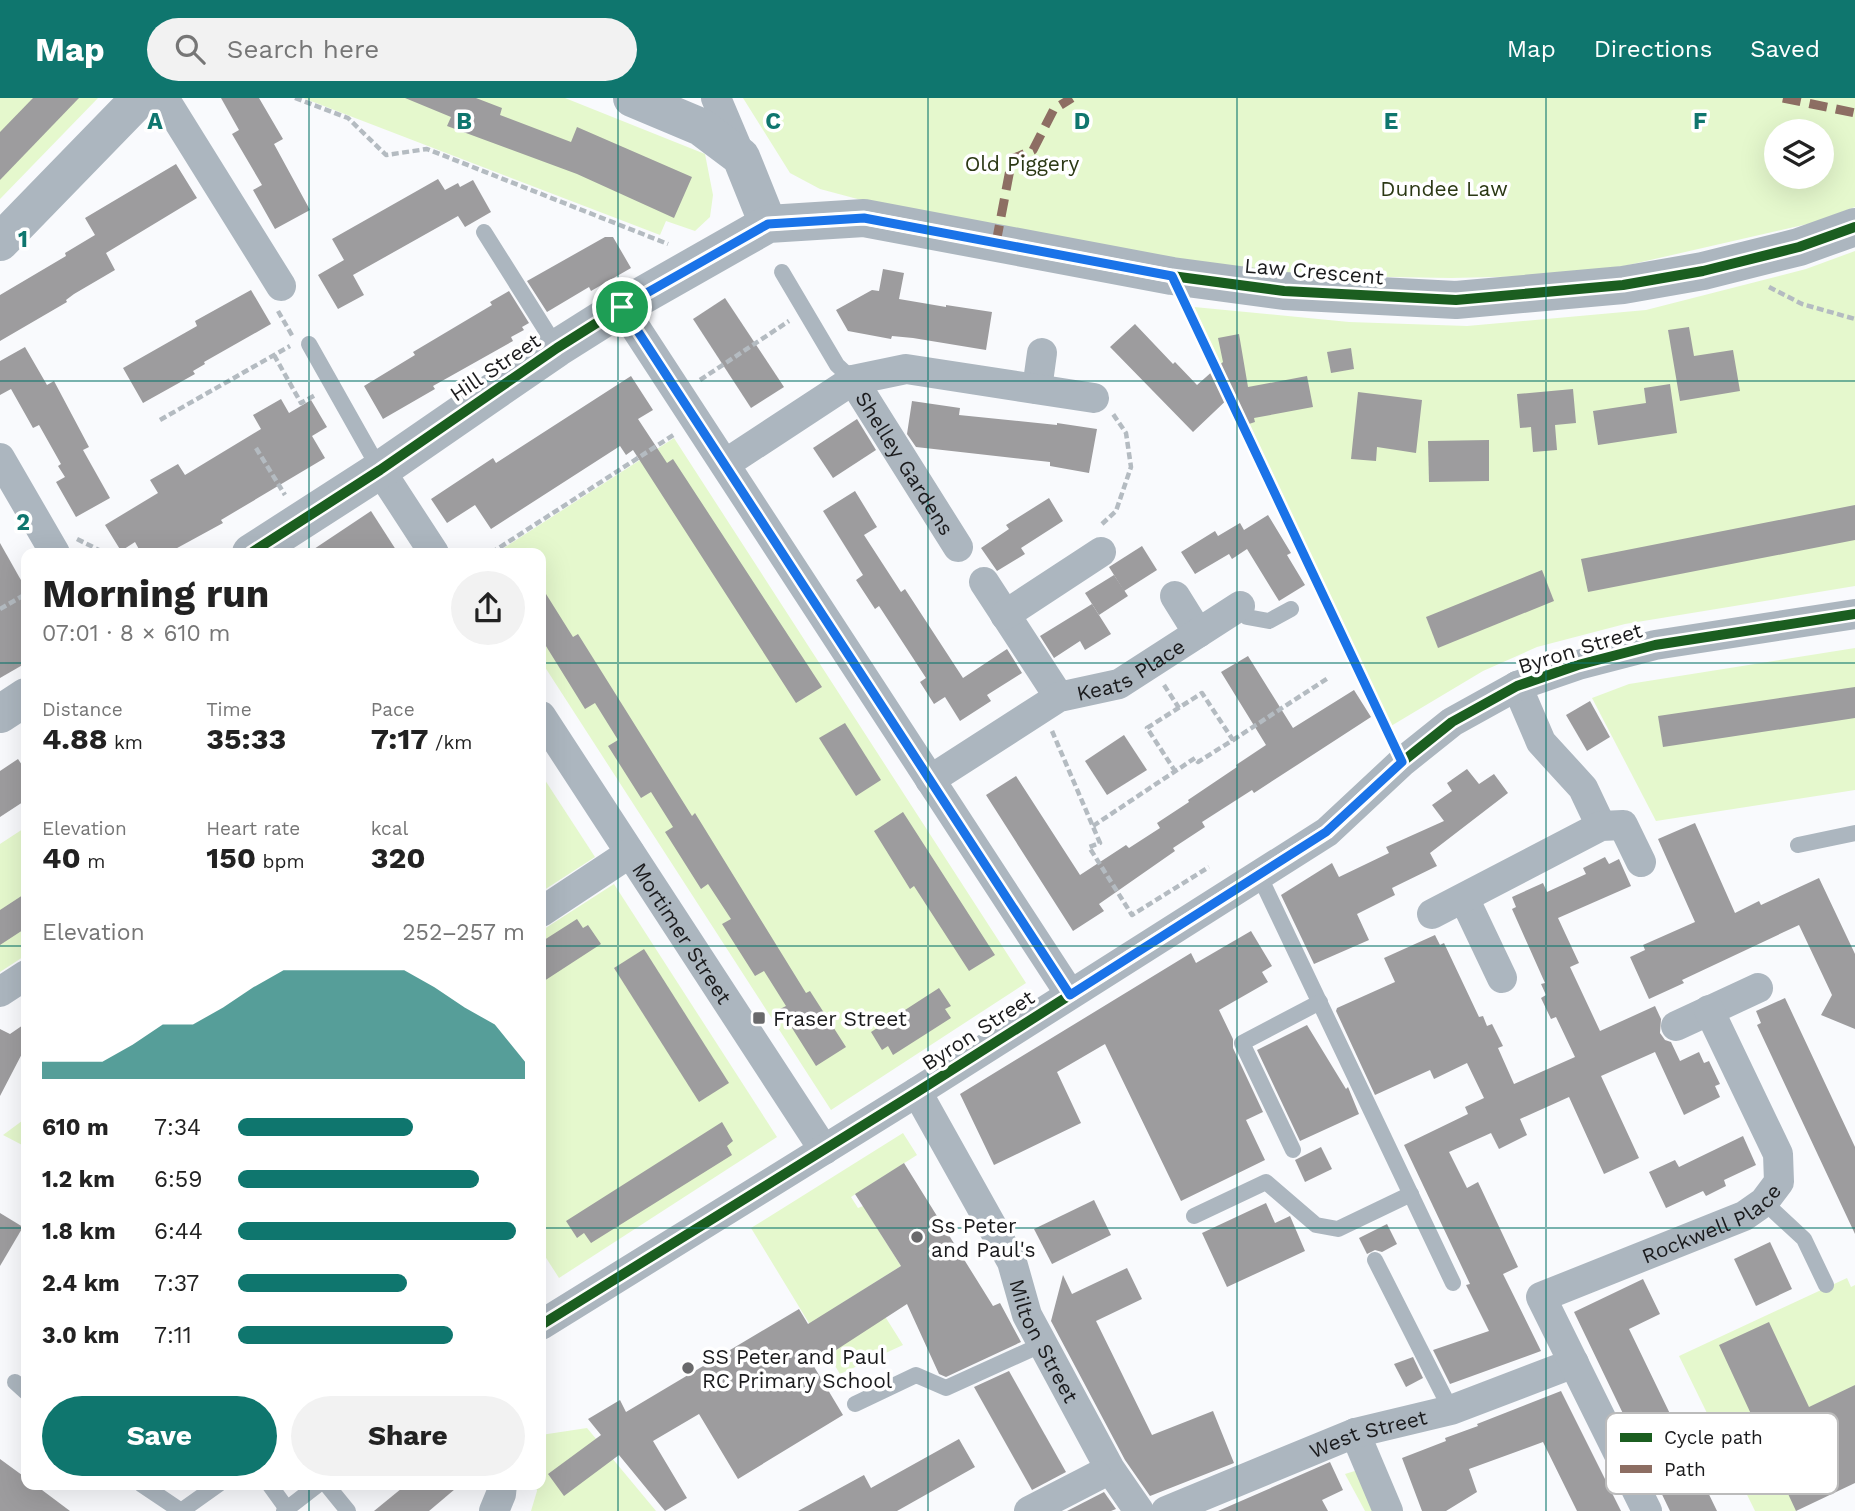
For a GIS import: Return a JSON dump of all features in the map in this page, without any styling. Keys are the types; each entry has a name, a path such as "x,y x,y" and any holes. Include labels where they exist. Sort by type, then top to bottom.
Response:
{"street":[{"path":"0,242 139,98"},
{"path":"164,98 281,286"},
{"path":"632,98 701,127 741,157"},
{"path":"716,98 768,224"},
{"name":"Law Crescent","path":"768,224 864,218 1172,276 1284,291 1456,300 1623,285 1703,271 1799,247 1855,227"},
{"name":"Hill Street","path":"259,548 380,470 557,348 622,307 768,224"},
{"path":"622,307 1070,995"},
{"path":"1037,389 1042,352"},
{"name":"Shelley Gardens","path":"724,464 853,380 906,369 1094,398"},
{"name":"Shelley Gardens","path":"853,380 958,547"},
{"path":"0,458 52,548"},
{"path":"380,470 431,548"},
{"path":"1005,615 1101,552"},
{"name":"Keats Place","path":"984,582 1005,615 1051,703"},
{"name":"Keats Place","path":"1175,596 1198,632"},
{"name":"Keats Place","path":"930,780 1051,703 1119,684 1240,606"},
{"name":"Byron Street","path":"546,1315 824,1150 1326,832 1402,762 1452,722 1517,686 1655,645 1855,614"},
{"path":"1517,686 1542,742 1583,788 1601,826"},
{"path":"0,714 21,700"},
{"name":"Mortimer Street","path":"546,724 824,1150"},
{"path":"1432,914 1601,826 1623,825 1641,862"},
{"path":"546,909 631,853"},
{"path":"1464,898 1502,978"},
{"path":"0,992 21,978"},
{"path":"1676,1026 1758,988"},
{"name":"Rockwell Place","path":"1574,1363 1541,1297 1744,1216 1764,1202 1779,1182 1779,1154 1709,1010"},
{"name":"Milton Street","path":"917,1092 1012,1262 1027,1315 1042,1345 1110,1468 1139,1511"},
{"path":"1574,1363 1606,1428"},
{"name":"West Street","path":"1166,1511 1354,1433 1451,1409 1574,1363"},
{"path":"1354,1433 1388,1511"},
{"path":"1029,1511 1097,1476"},
{"path":"494,1511 501,1490"},
{"path":"1639,1494 1647,1511"}],"lane":[{"path":"484,232 557,348"},
{"path":"782,272 836,365 853,380"},
{"path":"309,344 380,470"},
{"path":"1240,606 1247,617 1269,621 1291,609"},
{"path":"1798,845 1855,833"},
{"path":"1259,875 1453,1283"},
{"path":"1293,1150 1242,1043 1320,1002"},
{"path":"1194,1216 1266,1182 1316,1225 1338,1229 1411,1194"},
{"path":"1764,1202 1804,1239 1826,1285"},
{"path":"1376,1260 1451,1409"},
{"path":"855,1404 916,1374 946,1388 1042,1345"},
{"path":"150,1490 181,1511 195,1491"},
{"path":"273,1490 285,1510 311,1490"},
{"path":"331,1490 348,1511"}],"path":[{"path":"295,98 348,118 386,155 427,149 668,244 684,271"},
{"path":"1758,257 1769,287 1802,304 1855,318"},
{"path":"1172,276 1402,762"},
{"path":"160,420 296,343 269,296 281,286"},
{"path":"678,393 805,311"},
{"path":"274,355 301,403 333,385"},
{"path":"1094,398 1093,411 1114,414 1126,433 1131,467 1116,511 1090,535 1101,552"},
{"path":"499,548 696,420"},
{"path":"256,448 300,521"},
{"path":"0,609 21,597"},
{"path":"1093,826 1195,758 1198,762 1328,678"},
{"path":"1175,771 1147,728 1202,693 1233,740"},
{"path":"1051,703 1100,843 1089,847 1132,915 1209,867"}],"green space":[{"path":"0,98 98,98 0,199"},
{"path":"303,98 565,98 705,154 713,195 710,217 695,231 666,221 660,235"},
{"name":"Dundee Law","path":"743,98 1855,98 1855,207 1812,223 1624,266 1534,276 1332,276 1233,269 865,201 820,189 790,173"},
{"path":"1855,251 1855,586 1625,624 1537,647 1483,671 1391,726 1194,307 1349,322 1467,326 1646,310 1806,269"},
{"path":"674,438 1026,983 831,1110 546,669 546,548 504,548"},
{"path":"1855,648 1855,790 1656,821 1592,698 1629,684"},
{"path":"546,782 595,857 546,889"},
{"path":"21,830 21,958 0,972 0,844"},
{"path":"614,884 777,1137 559,1278 546,1258 546,928"},
{"path":"21,1122 21,1144 3,1135"},
{"path":"903,1133 917,1155 851,1197 858,1208 863,1206 901,1266 828,1312 886,1318 903,1345 840,1374 751,1228"},
{"path":"1847,1278 1851,1287 1855,1285 1855,1385 1838,1421 1838,1413 1707,1413 1679,1356"},
{"path":"587,1428 656,1511 531,1511 537,1490 546,1490 546,1434"},
{"path":"1358,1470 1376,1511 1365,1511 1345,1474"},
{"path":"1747,1494 1804,1494 1796,1511 1755,1511"}],"building":[{"path":"33,98 79,98 0,180 0,132"},
{"path":"221,98 259,98 283,139 274,144 310,210 275,229 253,190 262,185 232,134 239,130"},
{"path":"405,98 476,98 502,108 500,115 571,142 577,127 692,177 674,218 577,174 447,126 451,117"},
{"path":"176,164 197,198 106,253 115,270 0,341 0,295 66,256 65,253 95,235 85,218"},
{"path":"438,179 445,190 458,183 460,187 473,180 491,212 465,227 458,216 353,275 364,295 338,309 318,275 344,260 332,239"},
{"path":"605,237 613,237 631,268 591,291 589,287 547,312 527,281"},
{"path":"883,269 904,273 899,299 992,312 986,350 848,331 836,310 872,290 879,291"},
{"path":"251,290 271,324 204,362 205,364 193,371 195,374 143,403 123,368 197,326 195,321"},
{"path":"509,291 529,323 522,327 524,330 511,337 513,341 433,386 435,389 383,419 364,386 415,355 413,352 492,305 490,302"},
{"path":"725,298 784,387 751,408 693,319"},
{"path":"1135,324 1197,385 1223,362 1218,338 1239,334 1248,387 1307,376 1313,407 1254,418 1255,422 1249,424 1234,393 1193,432 1110,347"},
{"path":"1689,327 1694,356 1733,350 1740,391 1680,401 1668,330"},
{"path":"25,347 47,385 54,381 89,447 83,450 110,498 76,517 56,482 65,477 58,466 61,464 39,425 33,428 11,389 0,395 0,361"},
{"path":"1351,348 1354,369 1331,373 1327,352"},
{"path":"631,376 653,410 638,419 667,463 673,459 822,687 796,703 633,450 626,455 620,446 491,529 475,505 447,523 431,499 493,458 496,463"},
{"path":"1670,384 1677,433 1598,445 1593,411 1646,403 1644,388"},
{"path":"1573,389 1576,423 1555,425 1557,450 1533,452 1531,427 1520,428 1517,394"},
{"path":"1358,392 1422,400 1416,453 1377,447 1376,461 1351,459"},
{"path":"281,399 289,413 311,400 327,427 312,436 325,458 221,520 223,523 177,548 138,548 135,542 126,548 119,548 105,525 158,493 150,480 178,464 185,475 261,429 253,415"},
{"path":"912,401 960,408 959,415 1097,429 1089,473 1050,466 1050,462 916,447 907,434"},
{"path":"857,419 876,450 833,478 813,448"},
{"path":"1489,440 1489,481 1429,482 1428,441"},
{"path":"855,491 877,527 864,535 901,592 905,589 963,678 1007,649 1022,673 987,695 991,701 960,721 945,697 934,704 920,682 926,678 879,606 875,609 856,580 863,575 823,511"},
{"path":"1049,498 1063,521 1021,548 1025,554 997,571 981,548 1009,529 1006,525"},
{"path":"1855,505 1855,540 1588,592 1581,559"},
{"path":"371,511 395,548 316,548"},
{"path":"1268,515 1291,553 1287,555 1305,585 1279,601 1247,549 1232,559 1229,554 1195,574 1181,552 1215,531 1218,536 1240,523 1244,530"},
{"path":"0,543 21,580 21,666 0,678"},
{"path":"1142,546 1157,570 1124,591 1109,567"},
{"path":"1542,570 1554,601 1438,648 1426,617"},
{"path":"1114,575 1128,596 1099,615 1085,593"},
{"path":"546,594 573,637 578,634 692,816 695,813 806,993 810,991 846,1047 816,1066 780,1009 786,1006 764,971 755,976 722,924 731,919 708,884 701,889 665,832 673,827 651,792 641,798 608,746 618,740 595,703 585,709 546,646"},
{"path":"1092,604 1111,634 1085,650 1080,641 1054,658 1040,636"},
{"path":"1248,656 1293,728 1354,690 1371,717 1254,793 1252,790 1202,822 1205,827 1099,904 1104,911 1073,931 986,795 1016,776 1080,875 1126,845 1129,848 1160,828 1157,823 1266,745 1221,672"},
{"path":"1855,687 1855,718 1663,747 1658,716"},
{"path":"1590,701 1610,737 1587,751 1566,715"},
{"path":"845,723 881,780 856,796 819,738"},
{"path":"1124,735 1147,770 1107,795 1085,761"},
{"path":"18,759 21,764 21,803 0,817 0,771"},
{"path":"1467,769 1479,784 1494,774 1508,793 1430,853 1437,866 1392,888 1395,895 1357,914 1369,940 1314,964 1281,895 1332,863 1339,877 1389,853 1386,847 1444,821 1432,805 1452,791 1447,783"},
{"path":"903,812 995,955 969,971 914,886 910,889 874,831"},
{"path":"1695,823 1735,913 1759,901 1761,905 1819,878 1855,954 1855,1029 1821,1015 1832,995 1799,925 1682,980 1684,983 1649,999 1630,957 1645,950 1643,945 1695,922 1658,839"},
{"path":"1605,857 1609,864 1619,859 1631,886 1558,918 1579,963 1570,967 1600,1031 1655,1006 1661,1019 1660,1033 1665,1040 1671,1042 1680,1061 1699,1052 1704,1063 1709,1061 1720,1084 1715,1086 1720,1097 1684,1115 1655,1052 1601,1076 1639,1158 1604,1174 1569,1097 1520,1119 1527,1135 1499,1149 1491,1133 1449,1152 1467,1188 1478,1182 1518,1267 1503,1274 1541,1351 1450,1384 1433,1350 1489,1331 1466,1285 1470,1284 1404,1145 1468,1114 1465,1107 1484,1098 1467,1063 1434,1079 1430,1070 1375,1095 1336,1011 1337,1008 1395,982 1384,958 1435,935 1440,945 1444,943 1479,1017 1483,1016 1487,1026 1492,1024 1503,1046 1498,1048 1514,1084 1575,1057 1556,1017 1551,1019 1541,998 1546,995 1541,984 1545,983 1512,909 1516,907 1512,897 1543,883 1547,892 1586,874 1583,868"},
{"path":"21,896 21,931 0,945 0,910"},
{"path":"577,919 583,928 588,925 601,944 546,980 546,939"},
{"path":"1251,931 1272,966 1262,972 1268,982 1219,1010 1233,1039 1233,1048 1263,1112 1246,1120 1265,1160 1181,1201 1105,1044 1057,1072 1081,1123 994,1165 960,1094 1191,953 1196,963"},
{"path":"644,949 729,1083 699,1102 614,968"},
{"path":"939,988 951,1006 945,1009 951,1018 893,1055 888,1046 882,1050 871,1032"},
{"path":"1785,998 1855,1147 1855,1234 1757,1025 1761,1023 1756,1011"},
{"path":"1307,1025 1346,1089 1348,1087 1359,1114 1300,1141 1257,1050"},
{"path":"21,1026 21,1056 0,1096 0,1029 10,1034"},
{"path":"722,1122 733,1141 727,1146 732,1155 591,1243 584,1233 577,1238 566,1221"},
{"path":"1743,1136 1756,1165 1724,1180 1726,1186 1706,1196 1703,1191 1666,1208 1649,1172 1675,1160 1679,1167"},
{"path":"1321,1147 1332,1169 1305,1182 1295,1160"},
{"path":"904,1163 993,1306 1000,1303 1021,1342 946,1377 939,1374 907,1304 813,1365 843,1415 738,1479 699,1414 653,1441 687,1498 665,1511 619,1455 564,1496 548,1474 601,1435 588,1419 620,1400 626,1412 799,1309 808,1324 901,1266 855,1194"},
{"path":"1094,1200 1111,1235 1052,1264 1034,1229"},
{"path":"1266,1203 1275,1223 1290,1216 1305,1251 1227,1287 1202,1233"},
{"path":"0,1213 21,1226 21,1230 0,1266"},
{"path":"1387,1224 1397,1244 1382,1252 1375,1250 1367,1254 1359,1238"},
{"path":"1770,1242 1792,1289 1756,1306 1734,1259"},
{"path":"1127,1268 1142,1299 1096,1321 1152,1435 1213,1411 1234,1463 1150,1496 1125,1460 1051,1321 1063,1275 1072,1294"},
{"path":"1643,1279 1660,1314 1629,1329 1670,1413 1623,1413 1574,1312"},
{"path":"1769,1322 1809,1407 1855,1385 1855,1483 1838,1491 1838,1413 1751,1413 1719,1345"},
{"path":"1413,1357 1423,1378 1406,1387 1394,1364"},
{"path":"1009,1371 1066,1472 1032,1490 974,1387"},
{"path":"1561,1391 1606,1481 1606,1494 1612,1494 1621,1511 1577,1511 1543,1442 1469,1469 1477,1492 1446,1511 1422,1511 1402,1458 1446,1441 1445,1438 1478,1426 1477,1424"},
{"path":"959,1439 975,1467 897,1511 798,1511 864,1475 871,1488"},
{"path":"0,1459 21,1474 21,1490 42,1490 70,1511 0,1511"},
{"path":"1330,1462 1343,1490 1322,1500 1328,1511 1218,1511"},
{"path":"400,1490 454,1490 429,1511 374,1511"},
{"path":"1104,1492 1116,1509 1067,1511"},
{"path":"1662,1494 1709,1494 1717,1511 1670,1511"},
{"path":"1788,1494 1832,1494 1796,1511"}],"marked path":[{"path":"996,243 1012,159 1033,150 1054,109 1072,98"},
{"path":"1783,98 1855,113"}],"cycle path":[{"path":"259,548 380,470 557,348 622,307 768,224 864,218 1172,276 1284,291 1456,300 1623,285 1703,271 1799,247 1855,227"},
{"path":"546,1322 917,1092 1327,832 1402,762 1452,722 1517,686 1578,665 1655,645 1855,614"}],"place":[{"name":"Fraser Street","path":"759,1018"},
{"name":"Ss Peter and Paul's","path":"917,1237"},
{"name":"SS Peter and Paul RC Primary School","path":"688,1368"}],"route":[{"path":"864,218 1172,276 1402,762 1326,832 1070,995 622,307 768,224 864,218"}],"park label":[{"name":"Old Piggery","path":"1022,163"}]}
